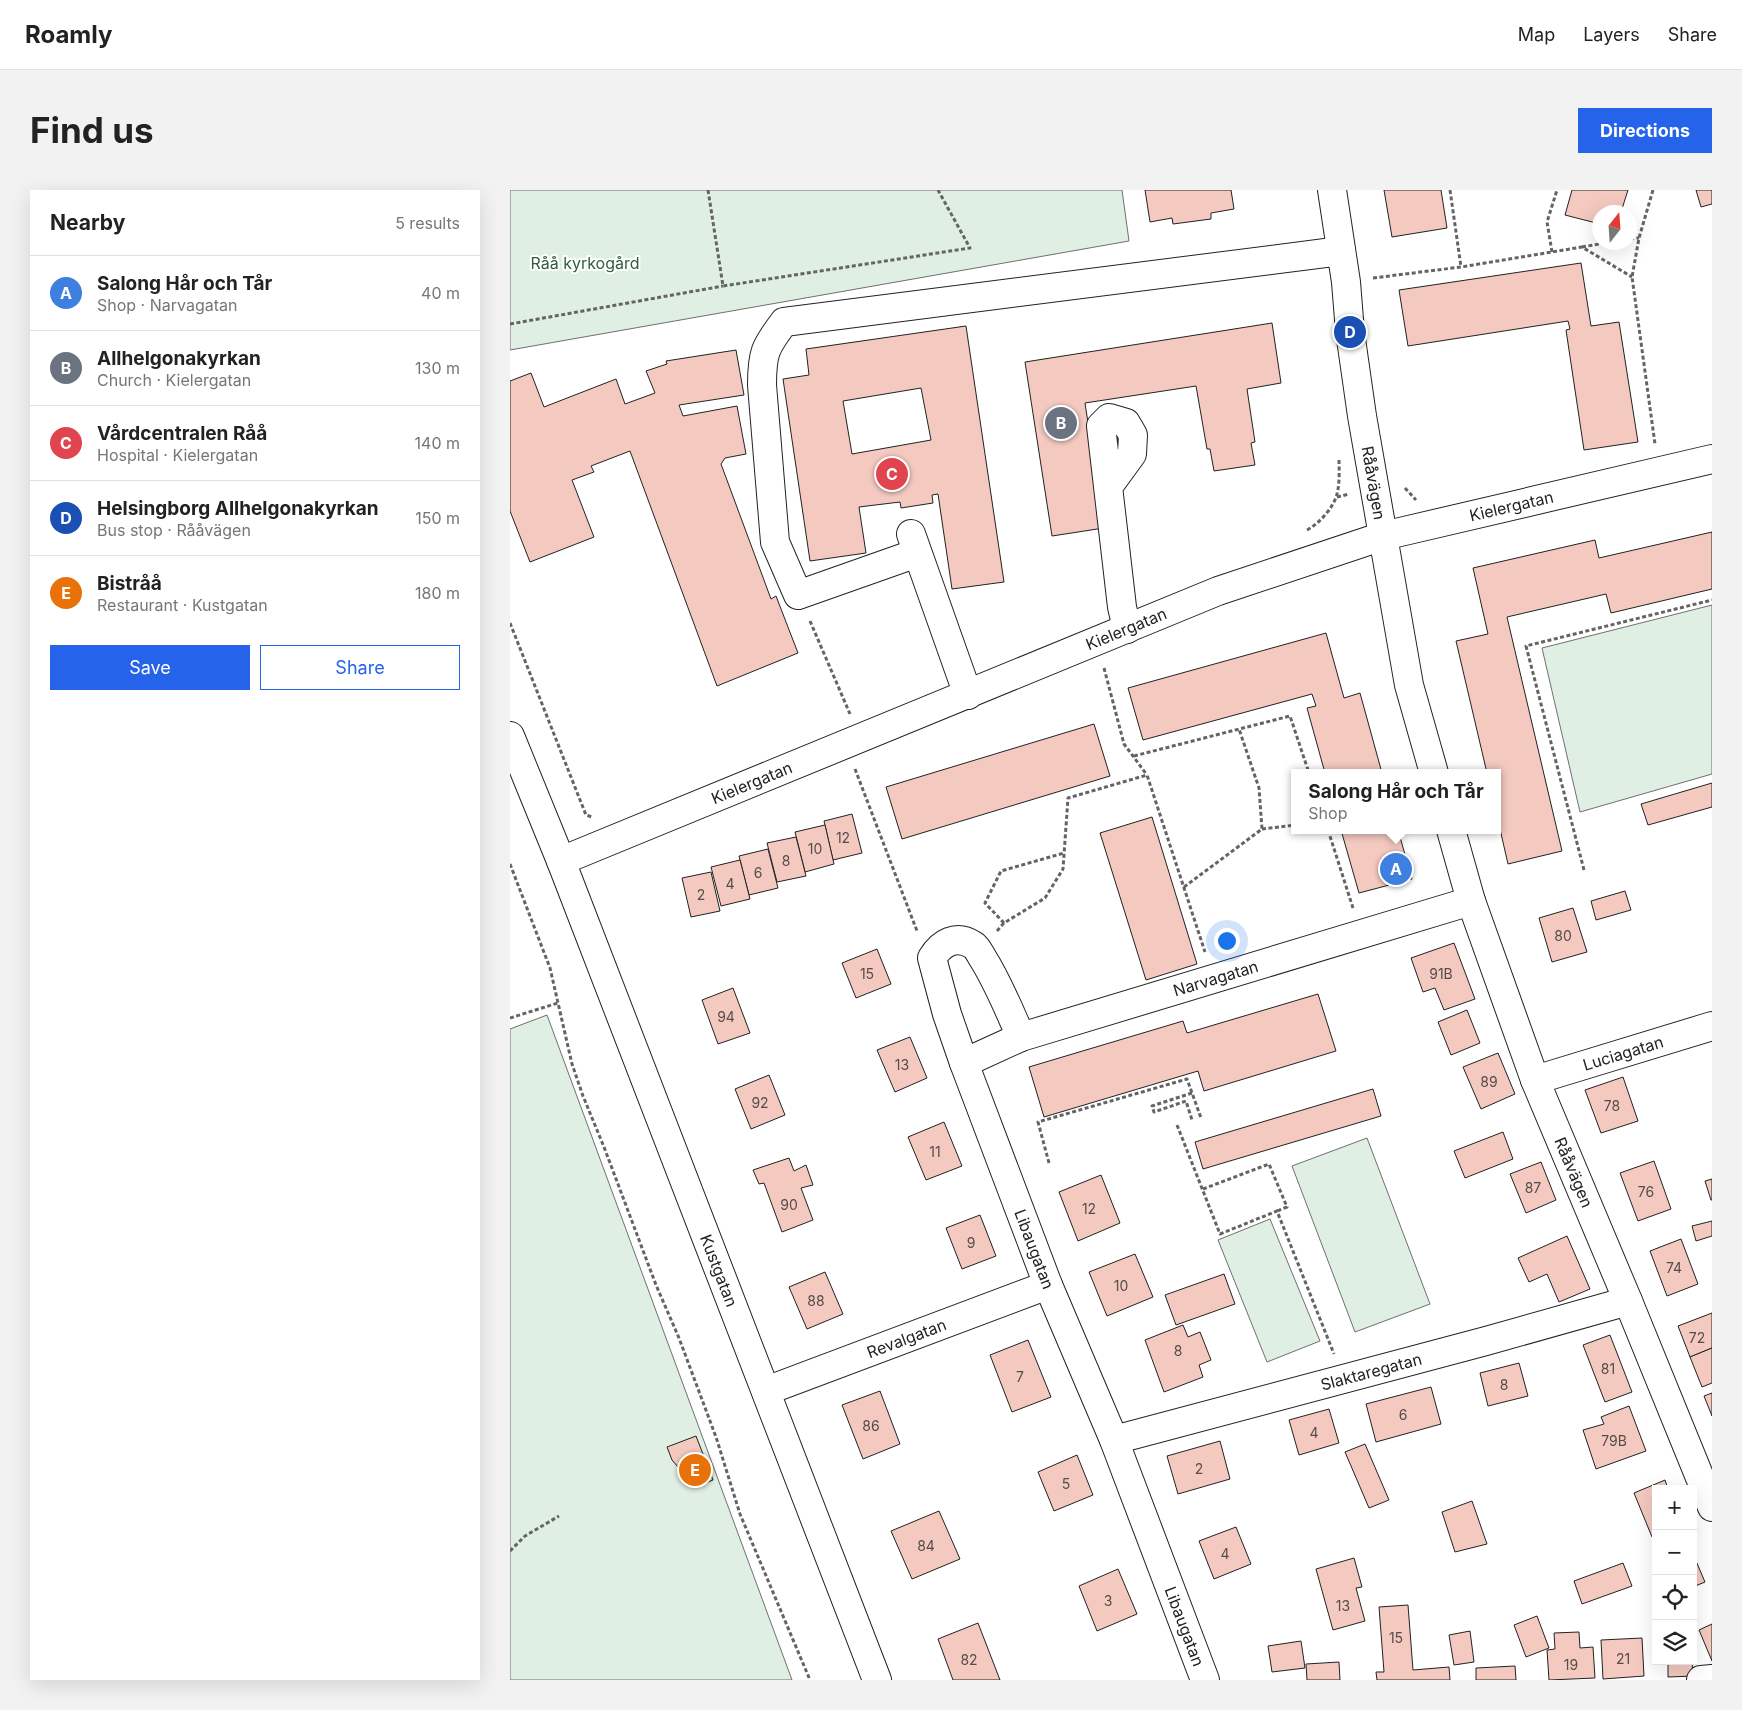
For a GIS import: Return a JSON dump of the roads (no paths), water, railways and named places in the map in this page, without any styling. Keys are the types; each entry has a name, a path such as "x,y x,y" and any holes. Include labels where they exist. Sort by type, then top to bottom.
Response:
{"street":[{"name":"Rååvägen","path":"1332,190 1346,282 1351,341 1382,536 1409,685 1433,769"},
{"path":"968,695 914,544 798,595 775,542 762,385 762,359 770,340 784,322 1341,251"},
{"name":"Kielergatan","path":"560,861 849,732 968,695 1218,591 1382,536 1712,459"},
{"path":"1108,487 1122,607 1127,629"},
{"name":"Kustgatan","path":"510,736 878,1680"},
{"name":"Rååvägen","path":"1452,834 1471,901 1535,1080 1712,1507"},
{"name":"Narvagatan","path":"964,1063 1021,1037 1471,901"},
{"name":"Libaugatan","path":"1021,1037 993,974 974,945 963,941 949,941 938,947 932,958 946,1014 1048,1285 1114,1440 1205,1680"},
{"name":"Luciagatan","path":"1535,1080 1712,1026"},
{"name":"Revalgatan","path":"766,1391 1048,1285"},
{"name":"Slaktaregatan","path":"1114,1440 1628,1301"},
{"path":"1701,1680 1712,1679"}],"place":[{"name":"Helsingborg Allhelgonakyrkan","path":"1350,332"},
{"name":"Allhelgonakyrkan","path":"1061,423"},
{"name":"Vårdcentralen Råå","path":"892,474"},
{"name":"Salong Hår och Tår","path":"1396,869"},
{"name":"Bistråå","path":"695,1470"}],"park label":[{"name":"Råå kyrkogård","path":"585,263"}]}
